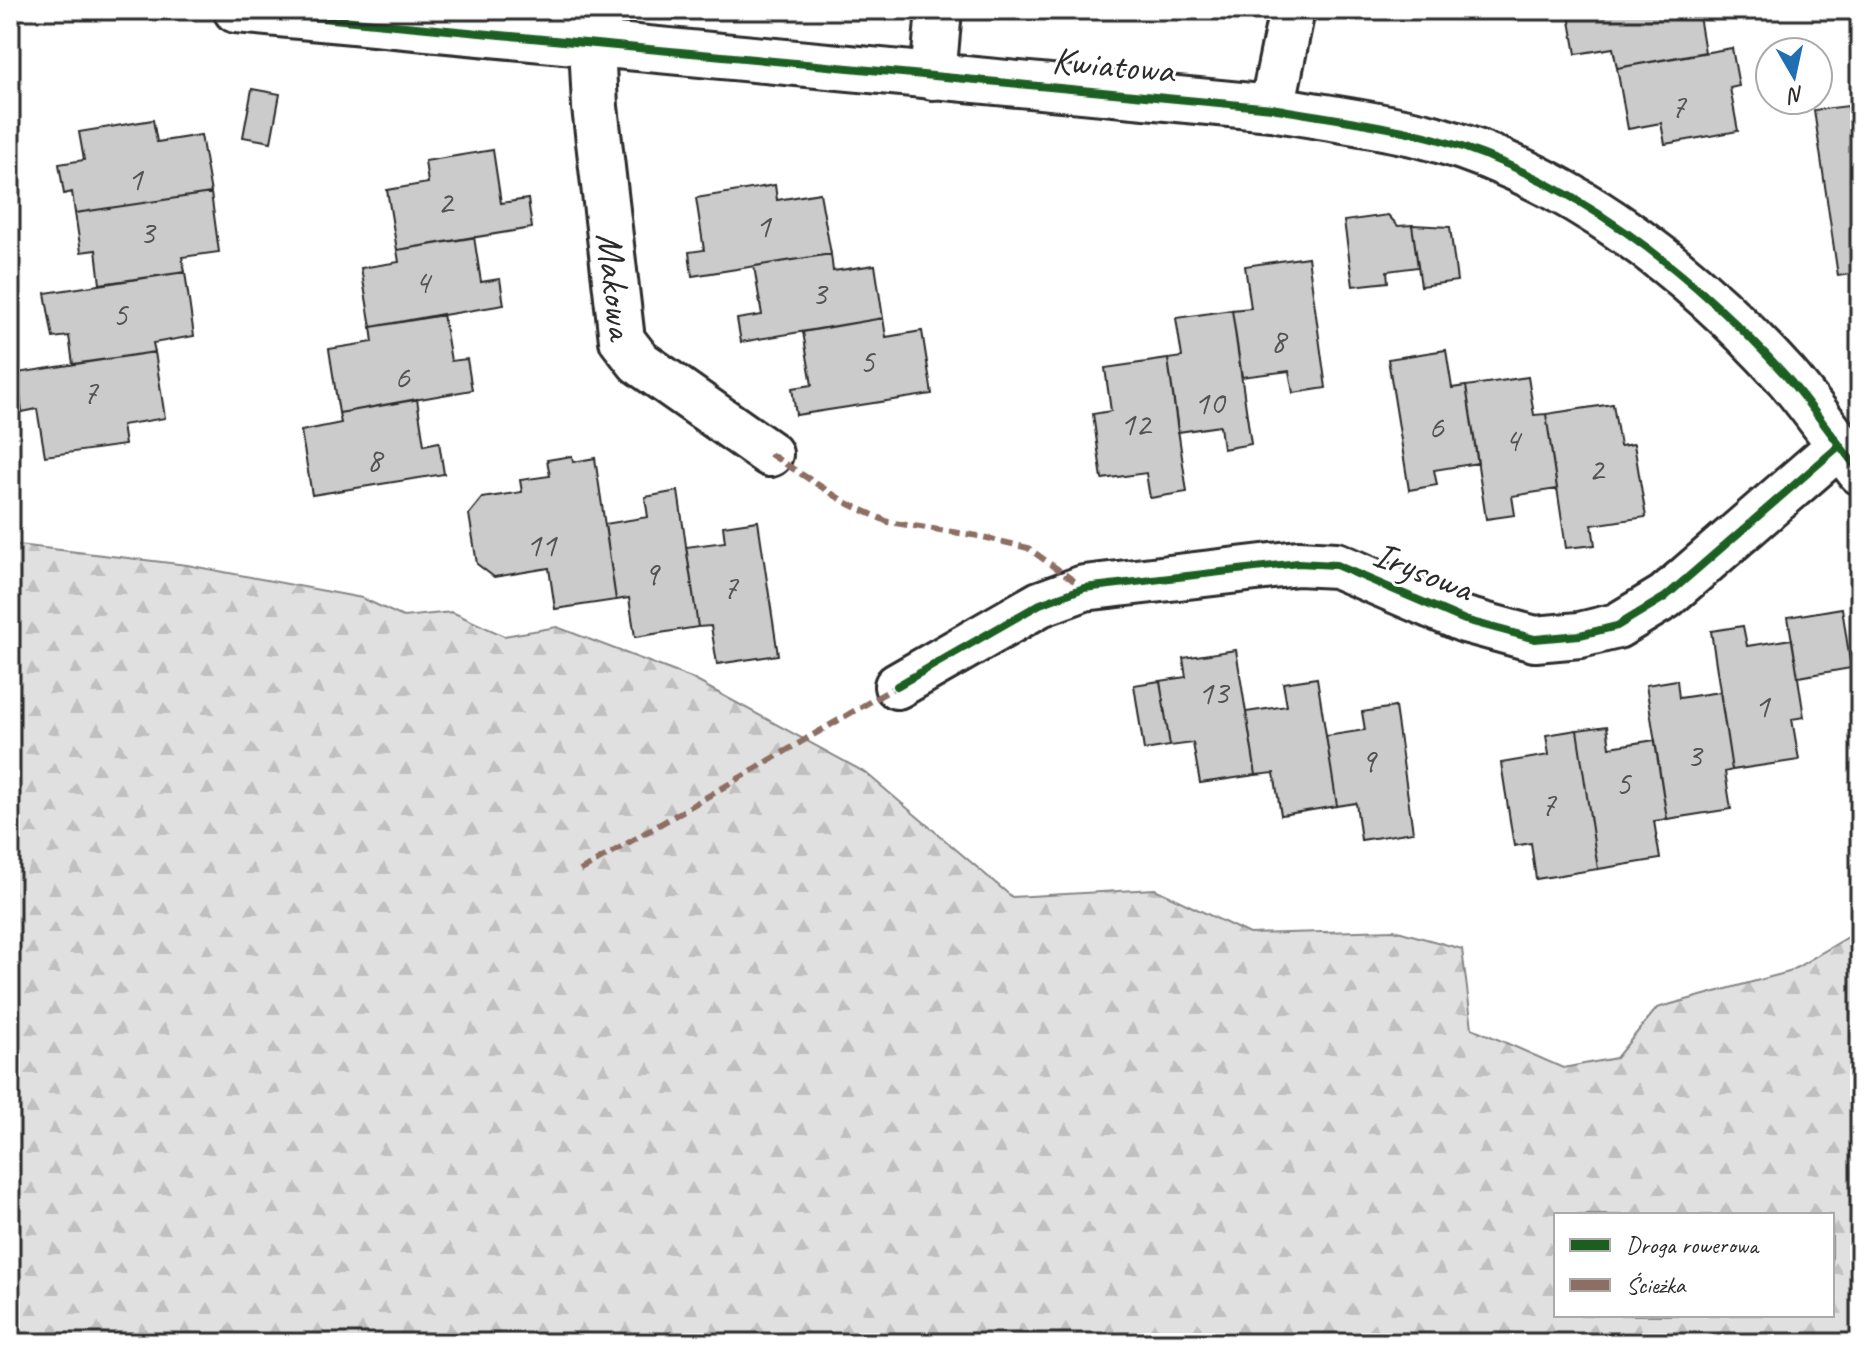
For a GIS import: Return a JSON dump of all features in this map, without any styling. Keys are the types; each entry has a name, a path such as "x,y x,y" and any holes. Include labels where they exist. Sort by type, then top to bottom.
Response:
{"street":[{"name":"Kwiatowa","path":"236,10 1272,108 1434,138 1512,167 1583,204 1653,251 1785,376 1850,459"},
{"path":"933,77 939,10"},
{"path":"1272,108 1292,10"},
{"name":"Makowa","path":"592,43 595,107 622,340 639,362 770,454"},
{"name":"Irysowa","path":"897,686 1040,604 1084,588 1298,563 1336,565 1465,620 1535,639 1580,635 1617,626 1665,597 1850,459"}],"green space":[{"path":"10,544 187,565 362,598 403,617 452,612 504,636 557,627 691,678 866,773 1012,897 1155,889 1249,934 1394,930 1462,949 1472,1028 1563,1068 1616,1058 1657,1008 1789,972 1860,930 1860,1343 10,1343"}],"building":[{"path":"1568,10 1698,10 1705,52 1617,68 1613,48 1576,54"},
{"path":"1732,48 1739,86 1730,88 1738,131 1665,144 1661,123 1628,129 1617,68"},
{"path":"252,89 280,94 271,142 243,137"},
{"path":"1848,106 1856,158 1860,158 1860,273 1838,276 1815,116 1834,116 1834,108"},
{"path":"153,120 157,142 201,135 211,193 75,213 72,192 64,194 59,164 84,160 79,132"},
{"path":"493,150 501,203 528,199 532,228 397,250 387,190 428,183 425,161"},
{"path":"775,185 777,200 820,193 831,254 692,276 689,252 704,250 696,198"},
{"path":"211,193 219,252 182,257 185,272 100,284 96,250 81,252 75,213"},
{"path":"1388,215 1398,226 1412,225 1418,267 1387,271 1388,282 1353,286 1344,221"},
{"path":"1412,225 1450,227 1457,281 1421,286"},
{"path":"474,237 481,282 500,279 504,305 371,327 361,268 399,262 397,250"},
{"path":"831,254 833,271 875,265 883,318 741,342 737,319 762,315 754,266"},
{"path":"1308,257 1326,388 1293,393 1289,371 1242,377 1232,310 1251,308 1245,266"},
{"path":"185,272 194,336 153,343 155,352 73,364 69,336 53,338 45,293"},
{"path":"1232,310 1251,444 1223,449 1220,426 1178,432 1168,359 1182,357 1176,318"},
{"path":"443,314 451,361 467,359 472,390 339,413 329,349 373,342 371,327"},
{"path":"883,318 886,337 922,331 932,394 796,415 792,388 812,385 803,332"},
{"path":"1446,350 1452,388 1466,386 1478,463 1434,470 1437,485 1409,490 1388,359"},
{"path":"155,352 165,418 122,425 125,445 45,456 37,409 22,412 17,373"},
{"path":"1168,359 1187,492 1150,498 1146,473 1102,479 1093,414 1111,411 1105,368"},
{"path":"1528,377 1534,415 1546,414 1557,489 1512,496 1515,515 1486,519 1466,386"},
{"path":"417,399 424,445 439,442 444,474 312,495 301,431 341,423 339,413"},
{"path":"1613,404 1620,446 1634,444 1646,517 1592,525 1595,545 1566,548 1546,414"},
{"path":"572,456 573,462 595,458 616,600 555,609 549,568 494,577 477,564 469,514 482,498 522,492 520,480 550,476 547,460"},
{"path":"678,491 698,627 635,637 629,598 616,600 605,524 648,517 645,497"},
{"path":"758,521 778,655 717,664 711,626 698,627 686,547 725,542 723,526"},
{"path":"1842,608 1851,668 1798,677 1788,617"},
{"path":"1743,626 1747,646 1792,639 1804,717 1792,719 1799,760 1732,770 1711,631"},
{"path":"1236,650 1256,775 1200,783 1193,743 1170,746 1160,681 1186,677 1183,658"},
{"path":"1317,678 1337,806 1281,815 1274,773 1256,775 1246,712 1287,706 1283,683"},
{"path":"1677,680 1679,698 1720,692 1732,770 1725,772 1731,809 1667,819 1646,685"},
{"path":"1160,681 1170,746 1144,750 1134,685"},
{"path":"1395,707 1413,832 1361,840 1356,803 1337,806 1326,736 1365,730 1362,712"},
{"path":"1607,726 1610,747 1655,740 1667,819 1654,821 1660,859 1598,869 1577,730"},
{"path":"1577,730 1598,869 1536,879 1531,843 1514,846 1501,763 1549,755 1546,735"}],"marked path":[{"path":"770,454 845,502 888,522 979,536 1028,548 1084,588"},
{"path":"580,871 897,686"}],"cycle path":[{"path":"236,10 1272,108 1433,138 1484,155 1533,177 1626,232 1669,265 1711,300 1786,376 1860,472"},
{"path":"897,686 1040,604 1084,588 1298,563 1336,565 1465,620 1535,639 1580,635 1617,626 1665,597 1839,446"}]}
